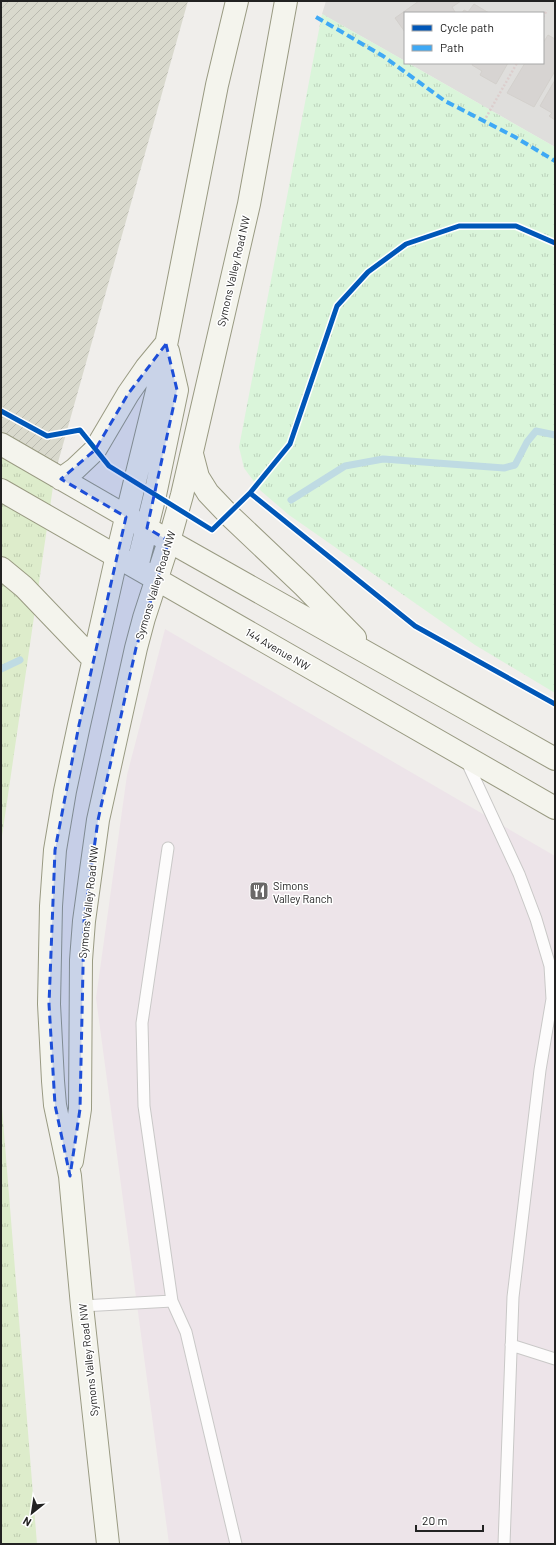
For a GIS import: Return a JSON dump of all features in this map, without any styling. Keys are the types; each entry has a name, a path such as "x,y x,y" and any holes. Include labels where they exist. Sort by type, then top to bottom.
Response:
{"main road":[{"name":"Symons Valley Road NW","path":"108,1544 82,1306 70,1176 55,1105 53,1081 49,1004 51,906 55,850 65,791 93,659 157,391 217,85 237,1"},
{"name":"Symons Valley Road NW","path":"70,1176 80,1109 81,960 84,921 96,834 106,780 136,648 156,579 169,541 192,454 249,204 286,1"},
{"path":"61,479 75,469 95,450 128,394 146,368 166,344"},
{"path":"137,568 177,390 166,344"},
{"path":"1,444 169,541 555,759"},
{"path":"192,454 198,477 208,493 304,586 372,656"},
{"name":"144 Avenue NW","path":"1,490 117,555 156,579 555,808"},
{"path":"1,568 24,587 93,659"}],"lane":[{"path":"464,756 519,874 536,919 550,966 554,1000 540,1070 514,1289 504,1544"},
{"path":"168,848 142,1023 144,1106 172,1301 186,1332 236,1544"},
{"path":"82,1306 172,1301"},
{"path":"511,1344 555,1359"}],"path":[{"path":"544,15 547,10"},
{"path":"484,120 516,64"}],"highlighted area":[{"path":"166,344 177,390 147,528 169,541 136,648 98,820 84,921 80,1109 70,1176 55,1105 49,1004 55,850 79,725 126,517 61,479 95,450 128,394"}],"shaded area":[{"path":"1,1 188,1 55,473 1,444"},
{"path":"326,1 555,1 555,147 410,64 544,64 544,12 404,12 404,60 322,14"},
{"path":"165,629 555,856 555,1544 169,1544 96,998 127,775"}],"green space":[{"path":"322,14 404,60 404,64 410,64 555,147 555,693 475,645 289,515 261,491 244,468 239,447"},
{"path":"1,444 55,473 1,843"},
{"path":"1,1095 37,1544 1,1544"}],"building":[{"path":"419,1 461,1 452,7 455,12 404,12 404,31 395,18"},
{"path":"474,4 487,12 468,12"},
{"path":"548,35 555,39 555,71 534,107 507,93 524,64 544,64 544,41"},
{"path":"507,64 496,84 480,75 482,71 472,65"},
{"path":"555,80 555,120 549,116 552,113 540,106"}],"waterway":[{"path":"291,500 345,466 383,459 504,468 515,465 527,442 536,431 555,435"},
{"path":"1,669 20,660"}],"marked path":[{"path":"316,17 383,56 445,101 515,137 555,161"}],"cycle path":[{"path":"250,493 290,444 337,306 368,272 406,244 459,226 516,226 555,243"},
{"path":"1,411 47,436 80,430 109,466 212,530 250,493 415,626 555,704"}],"place":[{"name":"Simons Valley Ranch","path":"259,891"}]}
